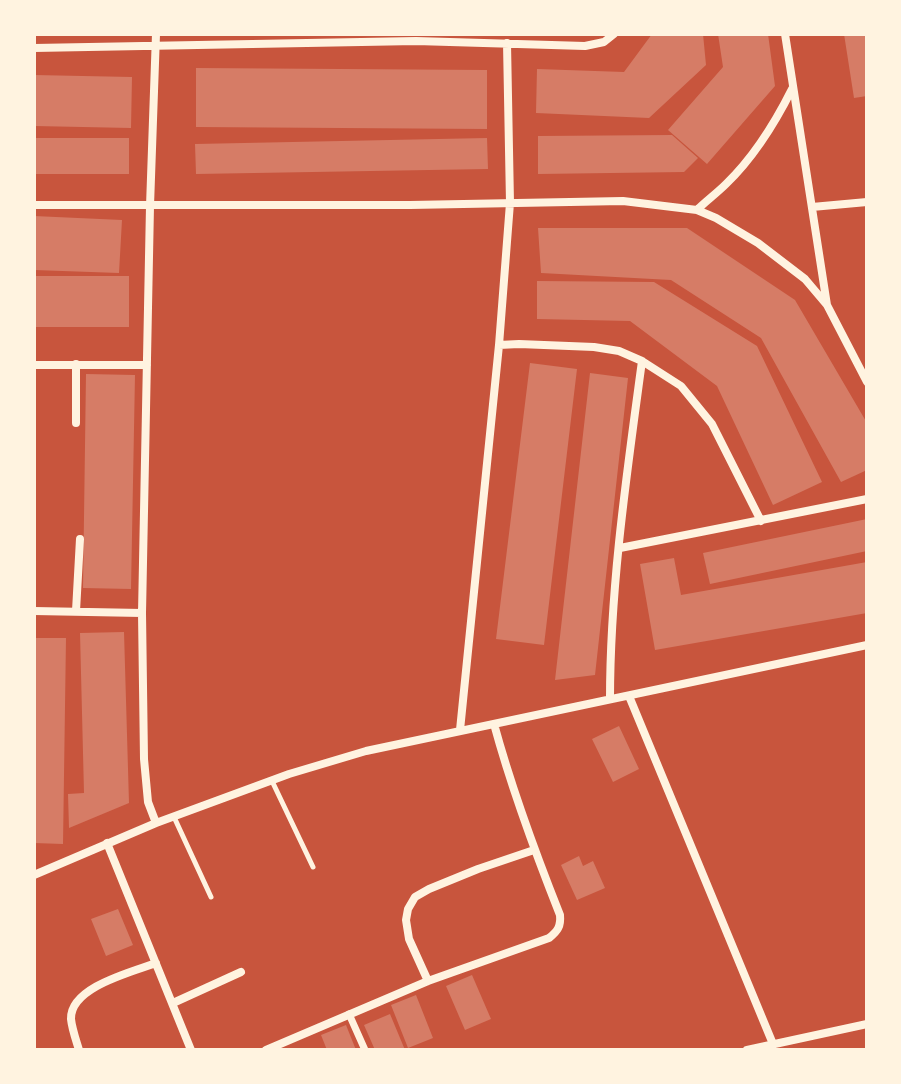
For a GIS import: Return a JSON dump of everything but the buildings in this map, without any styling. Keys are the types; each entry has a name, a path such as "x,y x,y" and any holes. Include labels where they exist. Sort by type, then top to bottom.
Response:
{"street":[{"path":"156,34 142,613 144,759 148,802 156,823"},
{"path":"34,48 416,38 585,46 604,42 614,34"},
{"path":"785,34 827,305"},
{"path":"460,730 499,345 510,203 507,43"},
{"path":"697,210 727,184 753,154 779,115 792,88"},
{"path":"34,205 623,201 697,210 758,243 805,279 827,305 867,382"},
{"path":"812,207 867,202"},
{"path":"499,345 594,347 619,351 642,361 681,386 712,424 761,521"},
{"path":"610,699 610,648 642,361"},
{"path":"76,364 76,423"},
{"path":"34,365 147,365"},
{"path":"620,548 867,499"},
{"path":"76,611 80,539"},
{"path":"34,611 142,613"},
{"path":"34,875 156,823 366,751 867,645"},
{"path":"629,696 773,1044"},
{"path":"266,1050 428,981 549,938 559,928 560,915 508,776 494,724"},
{"path":"107,843 191,1050"},
{"path":"428,981 409,939 406,920 415,897 478,869 534,850"},
{"path":"79,1050 71,1019 77,999 93,988 156,963"},
{"path":"173,1003 241,972"},
{"path":"349,1014 365,1050"},
{"path":"747,1050 867,1024"}],"lane":[{"path":"272,781 313,867"},
{"path":"174,817 211,897"}]}
